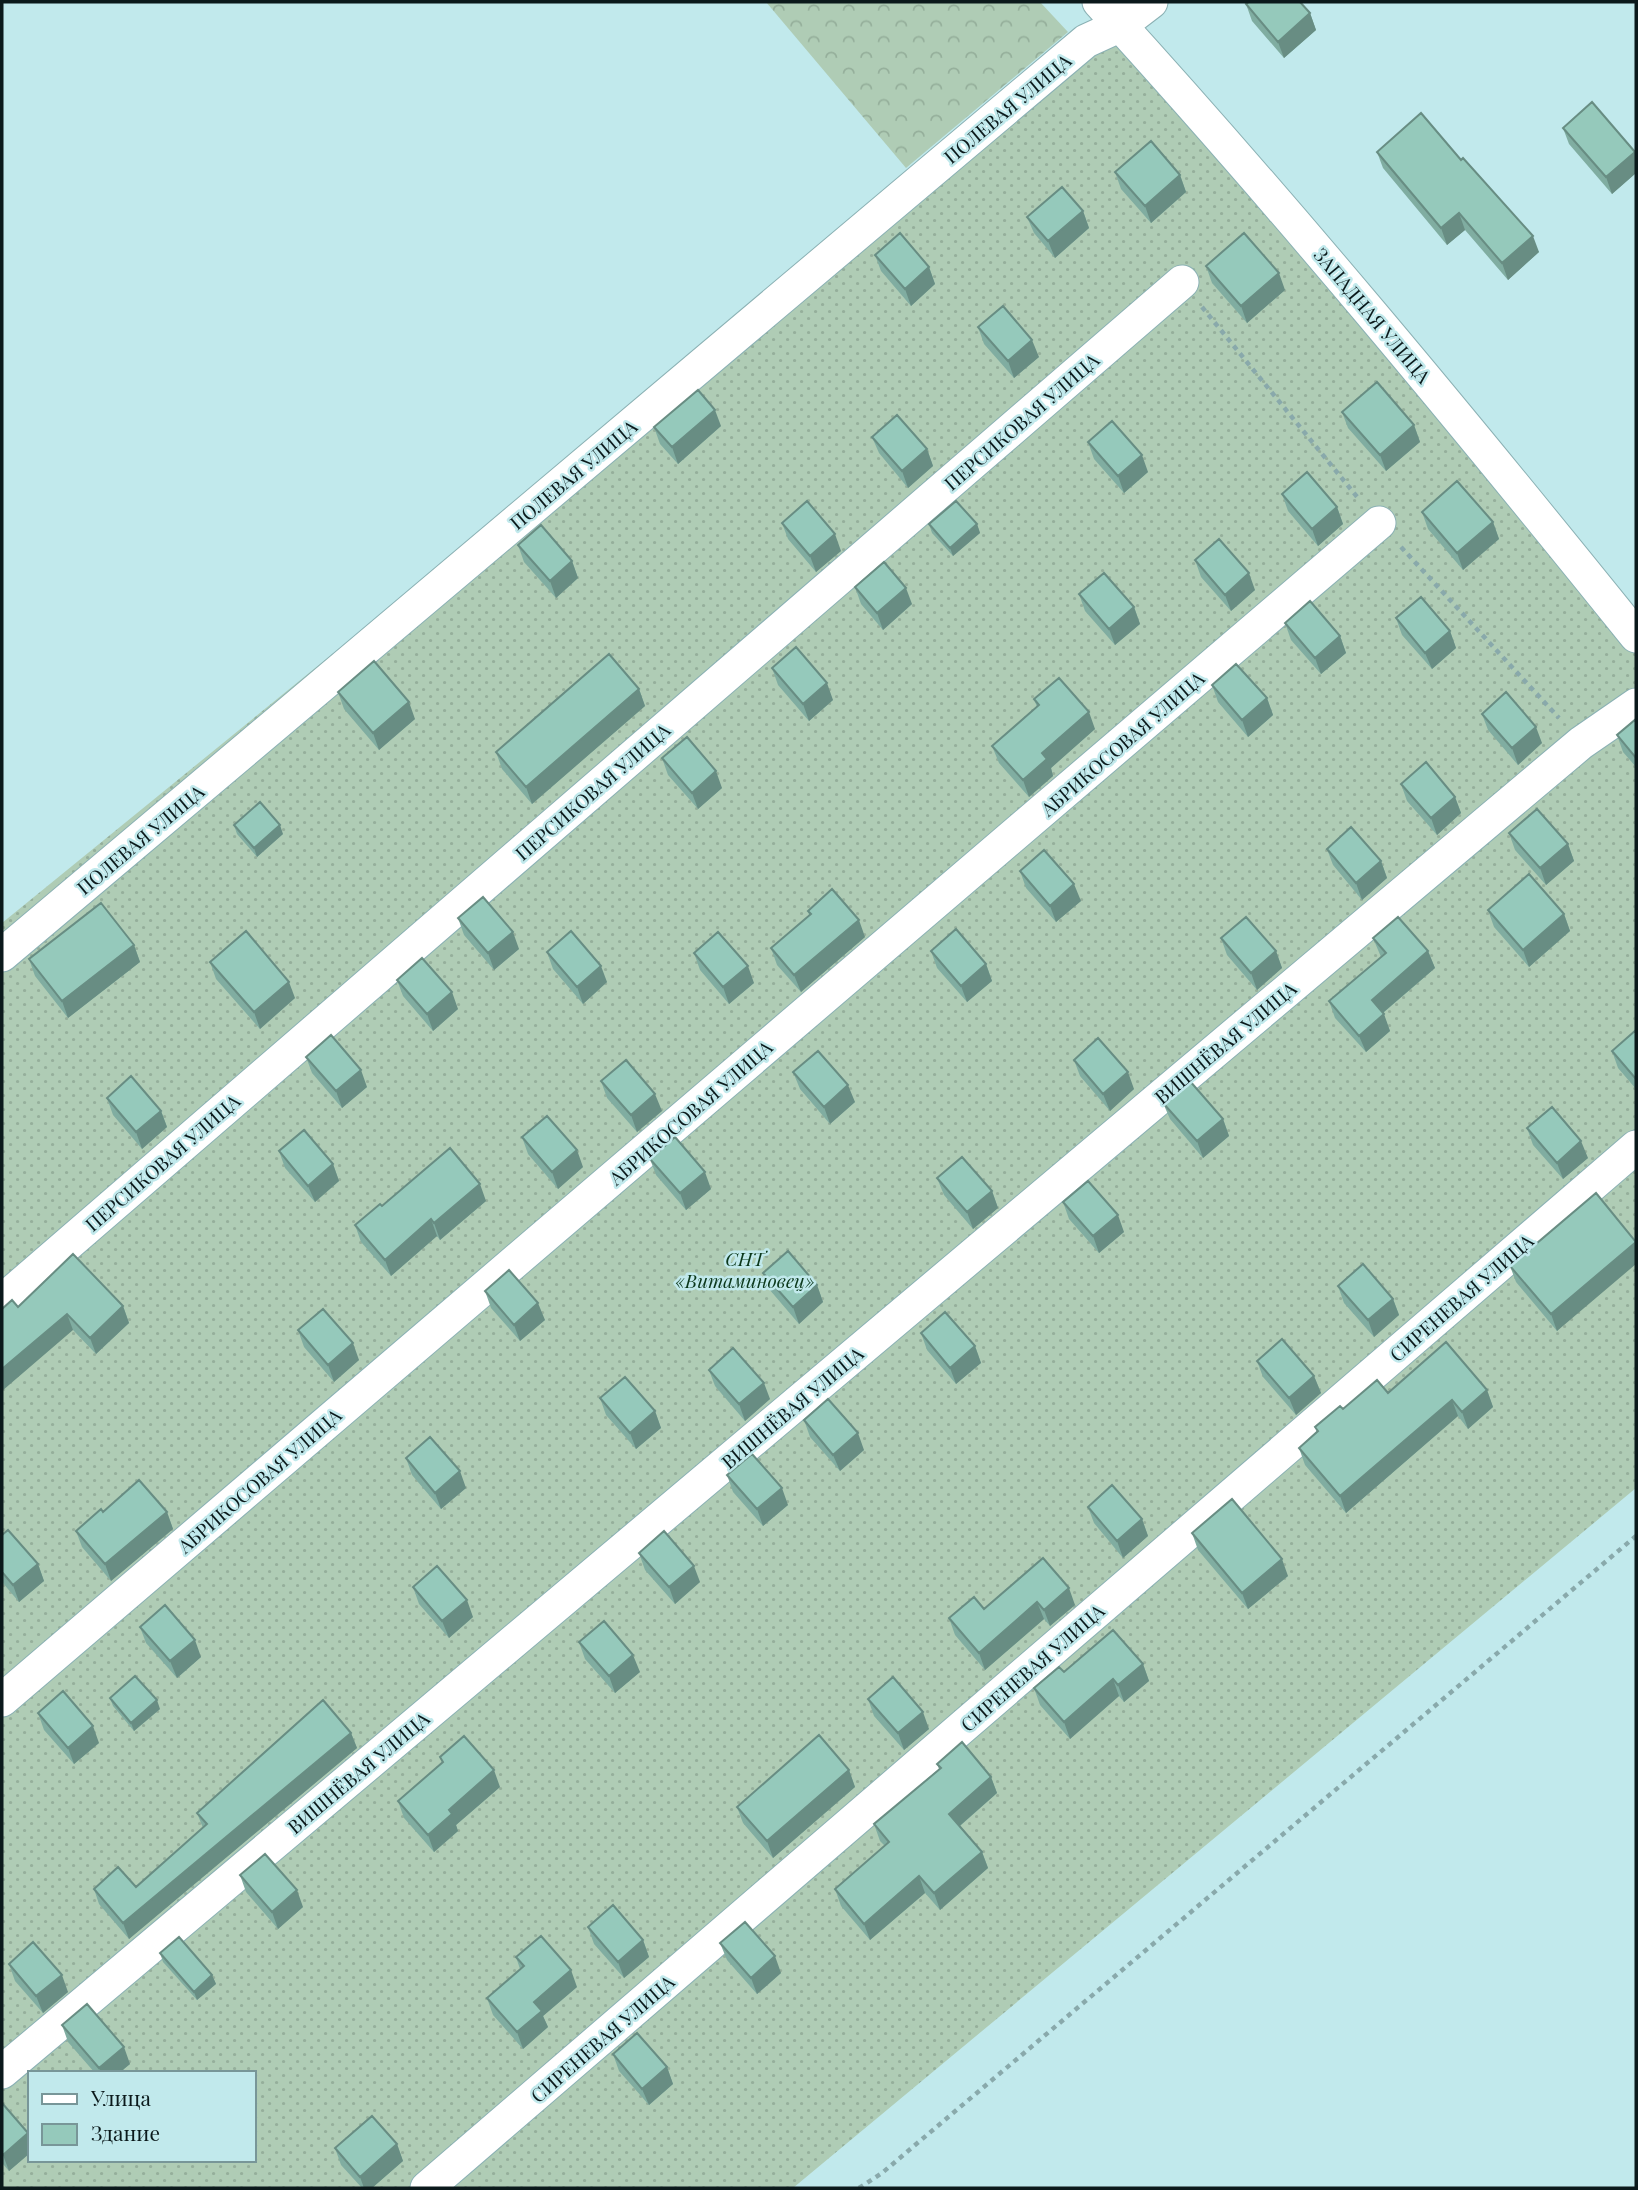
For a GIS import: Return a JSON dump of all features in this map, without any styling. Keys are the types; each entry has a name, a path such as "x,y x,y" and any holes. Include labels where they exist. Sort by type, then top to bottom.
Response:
{"street":[{"name":"ПОЛЕВАЯ УЛИЦА","path":"2,955 1086,41 1110,14 1151,2"},
{"name":"ЗАПАДНАЯ УЛИЦА","path":"1110,14 1288,214 1636,636"},
{"name":"ПЕРСИКОВАЯ УЛИЦА","path":"2,1301 1182,282"},
{"name":"АБРИКОСОВАЯ УЛИЦА","path":"2,1700 1379,523"},
{"name":"ВИШНЁВАЯ УЛИЦА","path":"2,2072 1581,743 1636,705"},
{"name":"СИРЕНЕВАЯ УЛИЦА","path":"427,2188 1636,1147"}],"path":[{"path":"859,2188 881,2173 1636,1536"}],"green space":[{"path":"766,2 1040,2 1068,32 906,168"},
{"name":"СНТ «Витаминовец»","path":"1105,25 1636,652 1636,1488 793,2188 2,2188 2,923"}],"building":[{"path":"1300,2 1310,13 1278,42 1246,4"},
{"path":"1592,102 1635,152 1606,177 1563,128"},
{"path":"1421,113 1533,236 1502,263 1459,213 1441,228 1377,152"},
{"path":"1151,141 1180,175 1145,206 1115,172"},
{"path":"1062,187 1083,211 1048,241 1027,217"},
{"path":"900,233 929,267 905,289 875,255"},
{"path":"1244,233 1279,273 1241,306 1206,266"},
{"path":"1003,306 1032,340 1008,361 978,327"},
{"path":"1377,382 1414,425 1380,455 1342,412"},
{"path":"698,390 715,410 672,447 654,427"},
{"path":"897,415 927,449 902,471 872,437"},
{"path":"1112,421 1142,455 1118,476 1088,442"},
{"path":"1307,472 1337,507 1312,529 1282,494"},
{"path":"1457,481 1493,522 1457,553 1422,512"},
{"path":"807,501 835,534 810,556 782,523"},
{"path":"956,501 977,524 950,548 929,524"},
{"path":"541,525 572,561 550,581 518,545"},
{"path":"1219,539 1249,573 1225,595 1195,560"},
{"path":"884,562 906,588 877,613 855,587"},
{"path":"1104,573 1134,607 1109,629 1079,594"},
{"path":"1421,597 1450,631 1425,653 1396,618"},
{"path":"1310,601 1340,636 1315,658 1285,623"},
{"path":"796,647 827,683 803,704 772,668"},
{"path":"609,654 639,689 526,787 496,752"},
{"path":"374,661 409,702 373,733 338,692"},
{"path":"1236,664 1267,698 1242,720 1212,685"},
{"path":"1059,678 1089,712 1042,753 1047,759 1023,780 992,746 1039,705 1034,699"},
{"path":"1506,692 1536,727 1512,748 1482,714"},
{"path":"1636,719 1636,758 1617,735"},
{"path":"687,737 716,771 692,793 662,758"},
{"path":"1426,762 1455,797 1431,818 1401,784"},
{"path":"260,802 280,825 254,848 234,825"},
{"path":"1537,809 1568,844 1540,868 1509,833"},
{"path":"1351,827 1381,861 1356,883 1327,849"},
{"path":"1044,850 1074,884 1050,906 1020,871"},
{"path":"1529,874 1564,914 1523,950 1488,910"},
{"path":"832,889 859,920 794,975 771,948 811,914 808,911"},
{"path":"483,897 513,932 488,953 458,918"},
{"path":"101,903 134,945 62,1001 29,959"},
{"path":"1246,917 1276,951 1251,973 1221,938"},
{"path":"1398,917 1428,951 1372,1000 1384,1014 1359,1036 1329,1001 1386,953 1373,938"},
{"path":"956,929 986,964 961,986 931,951"},
{"path":"246,931 289,982 254,1012 210,962"},
{"path":"571,931 601,966 577,987 547,952"},
{"path":"718,932 748,966 723,987 694,953"},
{"path":"422,958 452,992 427,1014 397,980"},
{"path":"1636,1030 1636,1079 1612,1051"},
{"path":"331,1035 361,1070 336,1091 306,1057"},
{"path":"1098,1038 1128,1072 1103,1094 1074,1060"},
{"path":"818,1051 848,1085 824,1107 793,1072"},
{"path":"626,1060 655,1094 631,1115 601,1081"},
{"path":"131,1076 161,1111 136,1132 107,1098"},
{"path":"1189,1080 1223,1119 1197,1141 1163,1103"},
{"path":"1552,1107 1581,1141 1557,1163 1527,1128"},
{"path":"547,1116 577,1150 552,1172 522,1137"},
{"path":"304,1130 333,1164 308,1186 279,1151"},
{"path":"675,1137 705,1172 680,1193 650,1159"},
{"path":"450,1148 480,1184 434,1223 431,1219 385,1260 355,1225 380,1204 382,1206"},
{"path":"962,1157 992,1191 967,1212 937,1178"},
{"path":"1088,1181 1118,1215 1093,1236 1063,1202"},
{"path":"1596,1193 1636,1242 1551,1314 1510,1266"},
{"path":"788,1251 817,1285 793,1307 763,1273"},
{"path":"73,1254 123,1306 90,1338 67,1314 2,1369 2,1309 12,1300 18,1307"},
{"path":"1363,1264 1393,1299 1368,1320 1338,1286"},
{"path":"509,1270 538,1303 514,1325 485,1291"},
{"path":"323,1309 353,1343 328,1365 298,1330"},
{"path":"945,1312 975,1346 950,1368 921,1333"},
{"path":"1282,1339 1314,1376 1289,1398 1257,1361"},
{"path":"1446,1342 1487,1390 1462,1412 1452,1400 1340,1496 1299,1448 1318,1431 1315,1427 1340,1406 1343,1409 1377,1380 1388,1393"},
{"path":"733,1348 764,1383 739,1404 709,1370"},
{"path":"625,1377 655,1411 630,1433 600,1398"},
{"path":"828,1399 858,1433 833,1455 804,1420"},
{"path":"430,1437 460,1471 435,1493 406,1458"},
{"path":"752,1454 782,1488 757,1509 727,1475"},
{"path":"139,1480 167,1512 105,1564 76,1531 101,1509 103,1512"},
{"path":"1112,1485 1142,1519 1117,1541 1088,1507"},
{"path":"1232,1499 1282,1559 1242,1593 1192,1533"},
{"path":"8,1530 38,1564 13,1585 2,1572 2,1535"},
{"path":"664,1531 694,1566 669,1587 639,1553"},
{"path":"1043,1558 1069,1588 1044,1610 1037,1602 979,1653 949,1618 974,1597 984,1609"},
{"path":"437,1566 467,1600 442,1621 413,1587"},
{"path":"165,1605 195,1640 170,1661 140,1627"},
{"path":"604,1621 633,1655 609,1676 579,1642"},
{"path":"1113,1630 1143,1664 1118,1685 1113,1679 1064,1722 1034,1688 1059,1667 1064,1672"},
{"path":"135,1676 157,1700 131,1723 110,1698"},
{"path":"893,1677 923,1712 898,1733 868,1699"},
{"path":"63,1691 93,1726 68,1748 38,1713"},
{"path":"323,1700 351,1733 123,1923 94,1889 118,1867 136,1887 207,1824 197,1813"},
{"path":"819,1735 849,1770 767,1841 737,1807"},
{"path":"464,1736 494,1770 449,1810 452,1814 428,1835 398,1801 443,1762 440,1757"},
{"path":"962,1742 991,1777 949,1814 982,1852 934,1893 919,1876 864,1924 835,1889 889,1842 874,1824 941,1768 937,1764"},
{"path":"265,1854 297,1890 272,1912 240,1875"},
{"path":"613,1905 643,1940 618,1962 588,1927"},
{"path":"745,1922 775,1956 751,1978 720,1943"},
{"path":"541,1936 571,1970 534,2002 542,2011 517,2032 487,1998 524,1966 516,1957"},
{"path":"179,1937 212,1975 194,1992 160,1953"},
{"path":"33,1942 62,1975 36,1996 9,1964"},
{"path":"87,2004 124,2047 99,2068 62,2025"},
{"path":"637,2033 667,2067 642,2089 613,2054"},
{"path":"2,2103 28,2133 3,2155 2,2153"},
{"path":"372,2116 397,2144 360,2177 335,2148"}]}
